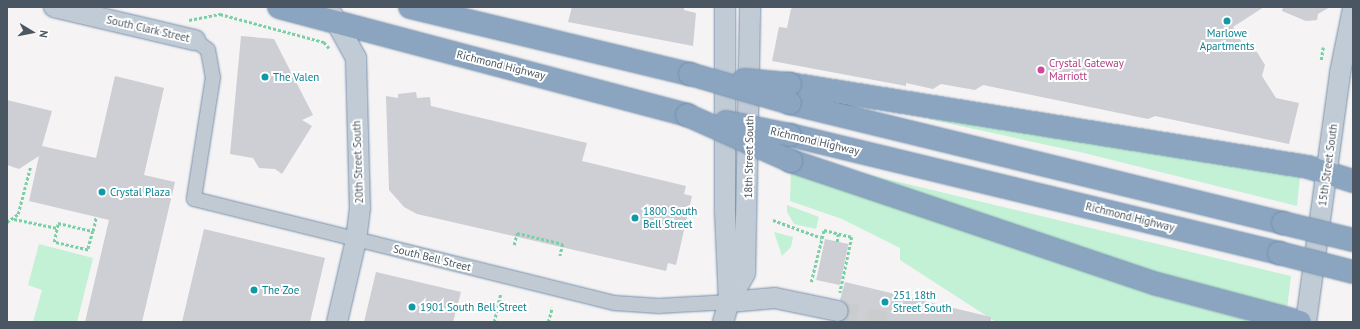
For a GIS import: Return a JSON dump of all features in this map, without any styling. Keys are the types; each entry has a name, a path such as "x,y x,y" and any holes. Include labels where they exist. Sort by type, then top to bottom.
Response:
{"highway":[{"name":"Richmond Highway","path":"279,7 331,15 687,115 790,135 1353,272"},
{"path":"410,7 690,74 790,94 1308,167 1353,181"},
{"path":"790,94 1353,240"},
{"path":"687,115 791,160 1157,284 1300,322"}],"street":[{"name":"South Clark Street","path":"54,7 195,40"},
{"name":"18th Street South","path":"724,7 725,211 729,302"},
{"name":"18th Street South","path":"724,322 729,302 746,272 750,7"},
{"name":"15th Street South","path":"1306,322 1340,73 1353,9"},
{"name":"20th Street South","path":"331,15 356,58 360,208 356,240 337,322"},
{"name":"South Bell Street","path":"195,40 208,50 214,77 194,199 614,303 659,306 775,298 839,302"}],"path":[{"path":"165,33 171,22 220,14 324,42 331,50"},
{"path":"1321,60 1323,47"},
{"path":"14,219 20,208 30,168"},
{"path":"93,231 58,224 54,242 88,250 93,231 96,217"},
{"path":"7,222 14,219 57,228"},
{"path":"773,220 822,238"},
{"path":"811,282 824,230 852,237 839,302"},
{"path":"514,245 516,233 563,244 560,256"},
{"path":"837,242 838,234"},
{"path":"494,322 500,295"},
{"path":"548,322 552,308"}],"green space":[{"path":"928,114 1300,176 1297,206 1084,153 928,119"},
{"path":"791,169 1158,296 1254,322 996,322 900,260 900,248 842,219 790,201"},
{"path":"857,172 1291,276 1287,309 1055,244"},
{"path":"787,205 819,217 816,229 794,224 787,212"},
{"path":"774,232 793,237 791,247 782,256"},
{"path":"39,244 93,258 77,322 33,322 42,290 28,285"}],"building":[{"path":"572,7 684,7 684,10 696,13 693,46 568,22"},
{"name":"Crystal Gateway Marriott","path":"795,7 1264,7 1233,27 1246,50 1257,52 1265,65 1262,76 1276,98 1299,103 1289,144 1155,116 1148,119 983,85 975,90 941,84 933,89 906,83 906,86 772,61 779,27 787,28 791,9"},
{"path":"1283,7 1330,7 1318,14 1317,20 1306,21 1282,11"},
{"name":"The Valen","path":"241,36 274,39 313,115 302,120 312,126 282,174 275,169 259,168 253,158 230,154"},
{"name":"Crystal Plaza","path":"115,76 164,88 144,175 175,182 142,322 85,322 109,220 29,201 39,156 19,169 7,165 7,100 52,111 42,146 96,158"},
{"path":"416,92 417,98 430,97 431,106 587,143 582,161 686,186 684,194 692,196 676,265 668,263 666,271 417,214 404,207 389,190 386,96 398,98 398,94"},
{"name":"The Zoe","path":"204,229 325,258 310,322 182,322"},
{"path":"825,239 848,244 840,285 816,280"},
{"name":"1901 South Bell Street","path":"376,272 461,292 453,322 364,322"},
{"name":"251 18th Street South","path":"845,282 991,317 991,322 841,322 849,313 846,303 840,300"}],"tunnel":[{"path":"838,311 886,322"}],"place":[{"name":"Marlowe Apartments","path":"1227,21"},
{"name":"Crystal Gateway Marriott","path":"1041,70"},
{"name":"The Valen","path":"265,77"},
{"name":"Crystal Plaza","path":"102,192"},
{"name":"1800 South Bell Street","path":"635,218"},
{"name":"The Zoe","path":"254,290"},
{"name":"251 18th Street South","path":"885,302"},
{"name":"1901 South Bell Street","path":"412,307"}]}
